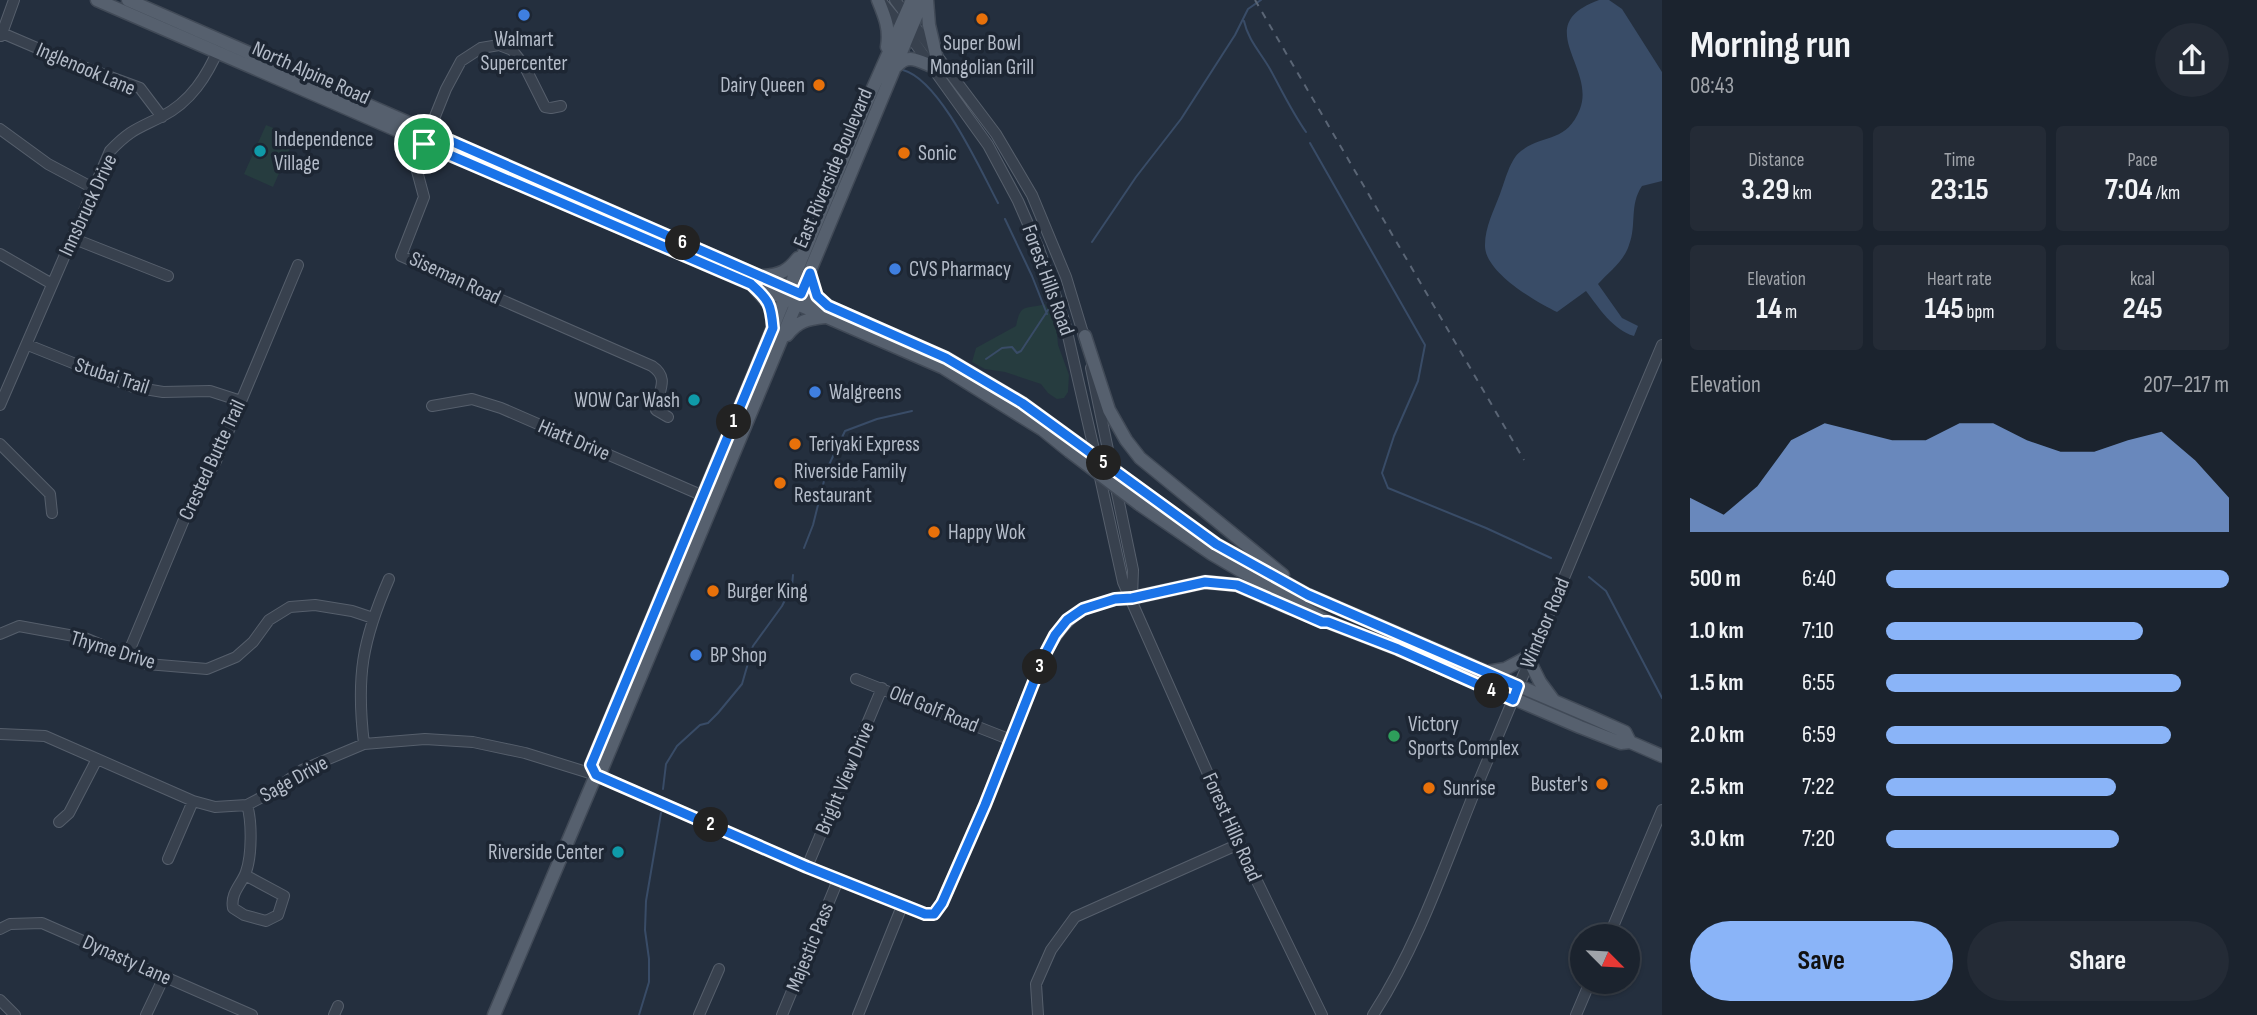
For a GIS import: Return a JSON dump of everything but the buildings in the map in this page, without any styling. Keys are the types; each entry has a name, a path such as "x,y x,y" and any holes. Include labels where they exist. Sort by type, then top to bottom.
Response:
{"main road":[{"name":"North Alpine Road","path":"97,0 220,48 793,297 946,358 1022,403 1072,446 1212,554 1328,622 1398,649 1513,700 1621,743 1630,742 1662,756"},
{"name":"North Alpine Road","path":"128,0 220,48"},
{"path":"879,0 887,21 886,75"},
{"name":"East Riverside Boulevard","path":"494,1015 596,775 602,769 773,328 810,273 907,25 912,0"},
{"path":"886,75 907,58 933,60 925,0"},
{"name":"East Riverside Boulevard","path":"907,25 925,0"},
{"name":"East Riverside Boulevard","path":"708,498 779,347 807,247 886,75"},
{"path":"773,328 771,306 756,280 779,275 790,267 807,247"},
{"path":"779,347 795,324 826,311 817,296 810,273"},
{"path":"1085,337 1109,410 1140,458 1308,595"},
{"name":"North Alpine Road","path":"1143,499 1216,544 1308,595 1625,732 1630,742"},
{"path":"1132,598 1205,582 1237,585 1322,622 1328,622"},
{"path":"1487,672 1506,669 1530,657 1540,682 1554,701"}],"street":[{"path":"1,35 14,0"},
{"name":"Forest Hills Road","path":"879,0 907,25"},
{"name":"Forest Hills Road","path":"895,0 907,25 988,145 1018,201 1039,250 1071,344 1123,582 1239,844 1322,1015"},
{"name":"Inglenook Lane","path":"1,35 140,88 162,117"},
{"name":"Siseman Road","path":"561,106 545,107 524,65 512,50 499,45 481,48 460,61 446,89 416,168 424,197 401,257 652,366 661,374 663,384 656,410 668,417"},
{"name":"Innsbruck Drive","path":"0,405 110,151 136,127 162,117 183,102 205,79 220,48"},
{"name":"Forest Hills Road","path":"933,60 996,134 1032,195 1066,276 1085,337 1133,570 1132,598"},
{"path":"0,130 48,164 93,188"},
{"path":"72,238 168,276"},
{"path":"0,254 52,284"},
{"name":"Crested Butte Trail","path":"127,656 188,510 216,461 298,265"},
{"name":"Stubai Trail","path":"27,345 133,387 163,392 210,391 241,401"},
{"name":"Windsor Road","path":"1373,1015 1395,981 1429,906 1530,657 1662,345"},
{"name":"Hiatt Drive","path":"432,406 472,399 500,408 708,498"},
{"path":"0,444 50,494 52,513"},
{"path":"364,744 360,712 362,657 373,618 389,579"},
{"path":"1011,740 1044,656 1067,620 1083,609 1115,599 1132,598"},
{"name":"Thyme Drive","path":"0,634 19,626 85,638 147,664 207,668 236,657 270,621 290,607 316,605 352,611 373,618"},
{"name":"Old Golf Road","path":"856,679 1011,740"},
{"name":"Bright View Drive","path":"807,867 883,688"},
{"name":"Sage Drive","path":"0,734 45,736 193,801 215,807 247,805 270,793 302,770 364,744 425,739 473,742 525,753 596,775 807,867 925,914 934,914 942,903 1011,740"},
{"path":"59,821 69,813 97,759"},
{"path":"168,859 193,801"},
{"path":"245,874 284,896 278,915 266,921 244,915 233,908 235,892 245,874 251,818 247,805"},
{"path":"1614,924 1662,810"},
{"path":"1038,1015 1037,984 1051,950 1075,917 1239,844"},
{"name":"Majestic Pass","path":"782,1015 838,880"},
{"path":"858,1015 902,906"},
{"name":"Dynasty Lane","path":"0,929 9,924 42,923 252,1015"},
{"path":"699,1015 719,969"},
{"path":"146,1015 164,977"},
{"path":"1576,1015 1585,994"},
{"path":"0,1000 15,1015"}],"green space":[{"path":"266,125 295,137 273,187 244,174"},
{"path":"1045,304 1056,323 1058,345 1069,375 1068,392 1064,398 1057,399 1041,384 1005,372 985,369 972,362 976,348 1016,326 1022,310"}],"water":[{"path":"1599,0 1609,0 1622,9 1662,72 1662,181 1642,186 1636,200 1627,251 1598,284 1622,318 1638,326 1634,336 1613,324 1586,291 1557,312 1537,301 1502,275 1487,255 1485,245 1490,219 1514,159 1530,145 1568,128 1580,109 1583,93 1567,34 1569,22 1579,10"}],"waterway":[{"path":"1092,242 1136,177 1181,119 1235,35 1248,9 1261,0"},
{"path":"1244,21 1252,40 1306,132"},
{"path":"903,70 917,77 945,108 998,203"},
{"path":"1310,143 1425,345 1418,381 1394,436 1382,473 1388,488 1551,558"},
{"path":"1005,219 1047,314"},
{"path":"986,359 1002,348 1012,347 1017,353 1021,351 1050,307"},
{"path":"804,548 813,525 827,469 845,431 877,419 912,411"},
{"path":"663,789 666,764 677,746 700,725 708,723 742,684 753,646 782,606 792,586 793,575"},
{"path":"1589,577 1606,591 1662,698"},
{"path":"639,1015 649,982 646,901 661,813"}],"railway":[{"path":"1255,0 1524,460"}],"place":[{"name":"Walmart Supercenter","path":"524,15"},
{"name":"Super Bowl Mongolian Grill","path":"982,19"},
{"name":"Dairy Queen","path":"819,85"},
{"name":"Independence Village","path":"260,151"},
{"name":"Sonic","path":"904,153"},
{"name":"CVS Pharmacy","path":"895,269"},
{"name":"Walgreens","path":"815,392"},
{"name":"WOW Car Wash","path":"694,400"},
{"name":"Teriyaki Express","path":"795,444"},
{"name":"Riverside Family Restaurant","path":"780,483"},
{"name":"Happy Wok","path":"934,532"},
{"name":"Burger King","path":"713,591"},
{"name":"BP Shop","path":"696,655"},
{"name":"Victory Sports Complex","path":"1394,736"},
{"name":"Buster's","path":"1602,784"},
{"name":"Sunrise","path":"1429,788"},
{"name":"Riverside Center","path":"618,852"}],"route":[{"path":"430,132 801,294 810,273 813,289 828,306 946,358 1022,403 1216,544 1308,595 1518,686 1513,700 1398,649 1322,622 1237,585 1205,582 1132,598 1115,599 1083,609 1067,620 1044,656 985,805 942,903 934,914 925,914 902,906 838,880 596,775 591,765 773,328 771,306 751,284 424,144 430,132"}]}
